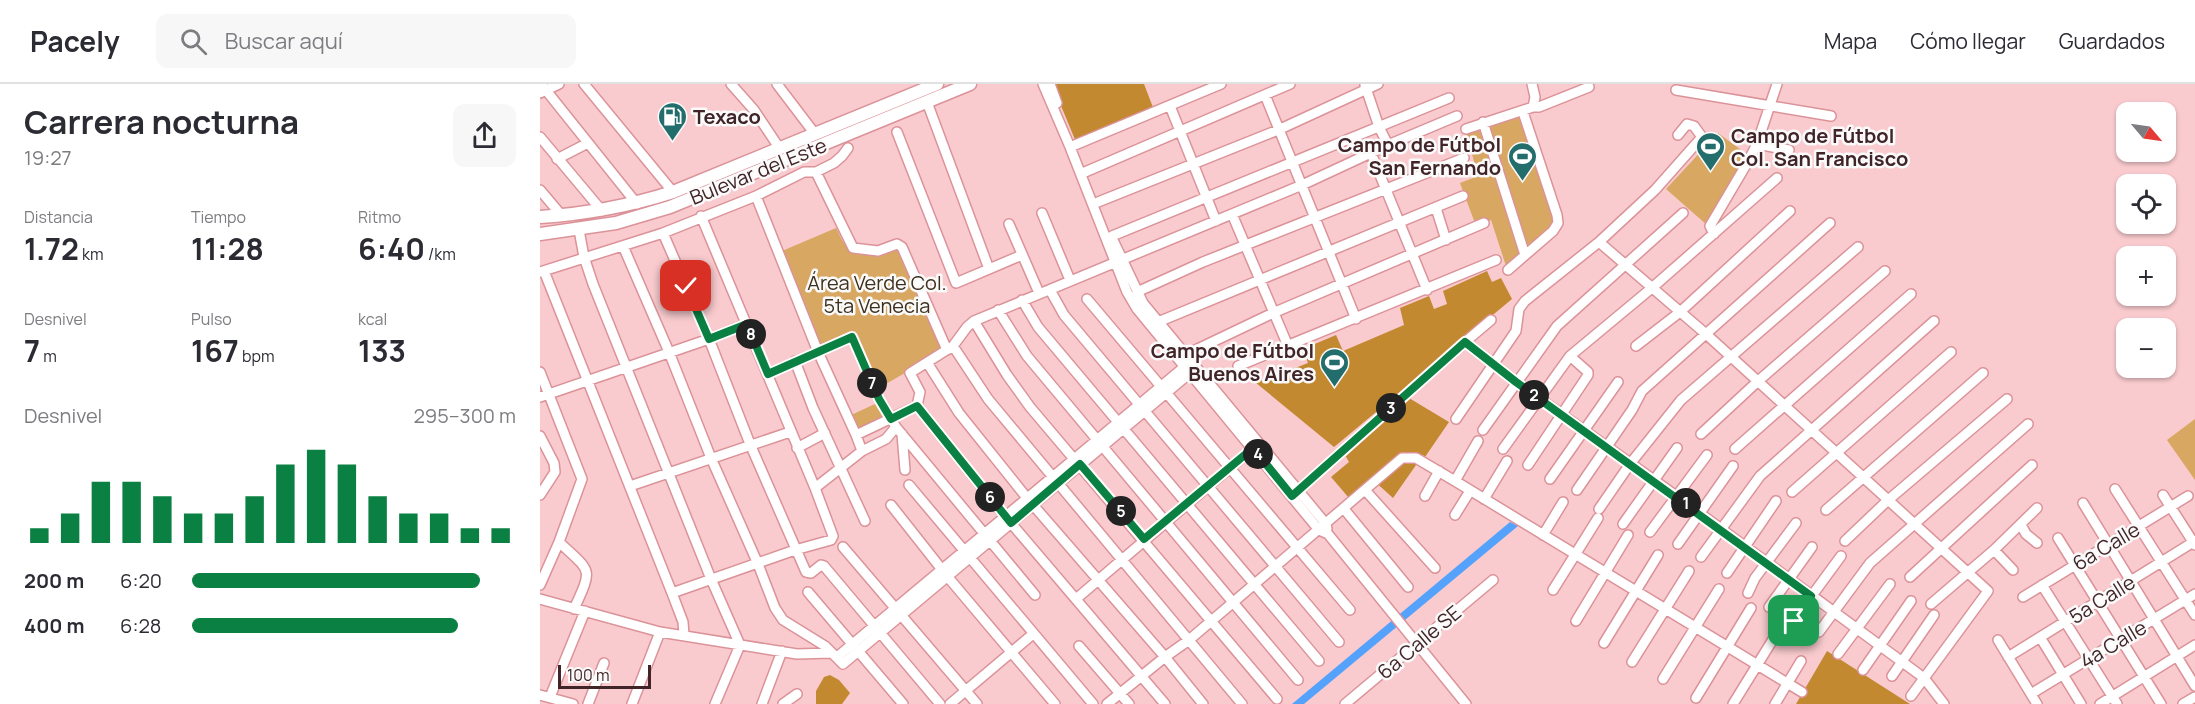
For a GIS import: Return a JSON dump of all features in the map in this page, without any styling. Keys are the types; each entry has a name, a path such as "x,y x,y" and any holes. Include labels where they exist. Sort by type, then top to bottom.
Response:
{"highway":[{"name":"Bulevar del Este","path":"540,217 602,211 636,204 674,192 937,84"},
{"name":"Bulevar del Este","path":"540,234 616,223 670,207 970,84"}],"street":[{"path":"559,84 542,89 636,204"},
{"path":"584,84 674,192"},
{"path":"731,84 754,110 780,149"},
{"path":"777,84 815,134"},
{"path":"1043,84 1098,202 1112,236 1127,292 1137,309 1189,365 1466,704"},
{"path":"1050,84 1072,146 1119,261 1143,303 1253,448 1296,494"},
{"path":"1072,146 1221,84"},
{"path":"1085,172 1290,84"},
{"path":"1098,202 1278,130 1366,86 1378,84"},
{"path":"1532,84 1535,97 1533,107"},
{"path":"1714,234 1710,226 1746,165 1778,84"},
{"path":"1366,86 1379,127 1388,145"},
{"path":"1466,129 1539,107 1588,87"},
{"path":"1676,90 1831,116"},
{"path":"1265,95 1356,319"},
{"path":"1112,236 1449,98"},
{"path":"927,102 989,269"},
{"path":"1170,106 1216,221"},
{"path":"1508,270 1553,231 1558,223 1523,112"},
{"path":"815,488 862,451 886,439 917,406 920,392 910,374 950,348 974,321 1302,185 1457,116"},
{"path":"1483,123 1525,255"},
{"path":"1456,418 1516,331 1519,309 1525,301 1599,242 1655,190 1702,136 1694,126 1688,124 1678,135"},
{"path":"897,132 956,283 1022,255"},
{"path":"540,137 602,211"},
{"path":"557,159 588,143"},
{"path":"1756,144 1788,150"},
{"path":"684,635 683,622 672,593 542,271 663,233 756,196 804,172 816,172 834,163 848,148"},
{"path":"540,153 550,150"},
{"path":"1371,153 1427,290"},
{"path":"797,156 804,172"},
{"path":"1137,292 1203,262 1464,158"},
{"path":"816,172 853,248 878,251 897,244 902,247 950,348 988,399 1242,704"},
{"path":"1503,449 1570,356 1777,178"},
{"path":"540,190 562,216"},
{"path":"756,196 818,352 862,451"},
{"path":"1158,322 1463,196"},
{"path":"1436,208 1446,240"},
{"path":"1636,346 1680,312 1790,211"},
{"path":"1042,213 1070,280"},
{"path":"1483,430 1557,326 1683,213"},
{"path":"1232,214 1288,346"},
{"path":"672,593 795,550 831,540 833,536 701,216"},
{"path":"540,599 660,632 837,658 855,648 1189,365 1273,313 1484,223"},
{"path":"1577,490 1632,410 1642,390 1830,223"},
{"path":"1009,224 1039,293"},
{"path":"579,230 584,257 626,367 740,645 715,704"},
{"path":"663,233 795,550 808,573 824,566 940,704"},
{"path":"1599,242 1706,334 1991,595 1911,696"},
{"path":"623,246 775,608 783,620 825,646 837,658"},
{"path":"1553,590 1630,464 1681,400 1858,247"},
{"path":"1238,366 1496,260"},
{"path":"1701,434 1885,271"},
{"path":"1050,290 1064,315 1338,642"},
{"path":"1735,449 1911,294"},
{"path":"1087,299 1350,610"},
{"path":"1022,300 1038,327 1319,661"},
{"path":"998,310 1027,356 1298,680"},
{"path":"1296,494 1491,320"},
{"path":"974,321 1007,375 1030,407 1277,699"},
{"path":"1701,557 1760,476 1934,321"},
{"path":"544,396 747,324"},
{"path":"768,374 852,337 879,399 897,427 1035,596"},
{"path":"1465,342 1516,382 1924,678 1944,704"},
{"path":"1792,492 1952,352"},
{"path":"1527,465 1588,375 1570,356"},
{"path":"795,362 865,521"},
{"path":"928,363 959,413 1030,501 1203,704"},
{"path":"540,372 544,396 582,479 559,542 540,585"},
{"path":"1826,510 1983,373"},
{"path":"1550,479 1618,382"},
{"path":"1845,541 1887,501 2007,399"},
{"path":"917,406 1008,520 1165,704"},
{"path":"1819,632 1870,563 2028,424"},
{"path":"856,435 897,427"},
{"path":"897,427 905,470"},
{"path":"630,486 790,432"},
{"path":"797,448 825,433"},
{"path":"540,436 554,463 555,472 540,495"},
{"path":"1455,481 1478,441"},
{"path":"1076,599 1253,448"},
{"path":"1623,524 1677,448"},
{"path":"1650,532 1707,454"},
{"path":"1107,704 1324,529 1365,490 1406,457 1416,458 1439,471 1802,692"},
{"path":"1484,499 1507,461"},
{"path":"1910,577 2032,465"},
{"path":"1678,544 1733,466"},
{"path":"1425,496 1439,471"},
{"path":"909,485 1093,704"},
{"path":"2115,489 2195,615"},
{"path":"1365,490 1435,568"},
{"path":"1455,515 1470,490"},
{"path":"2163,495 2194,543"},
{"name":"6a Calle","path":"2023,597 2188,495"},
{"path":"1726,573 1776,501"},
{"path":"1543,535 1563,502"},
{"path":"2083,503 2195,686"},
{"path":"891,506 1055,704"},
{"path":"1931,604 1994,550 2037,508"},
{"path":"1344,509 1408,587"},
{"path":"1748,593 1755,578 1796,523"},
{"path":"2021,525 2026,534 2037,543"},
{"path":"1576,621 1628,535"},
{"path":"2058,538 2161,704"},
{"path":"559,542 584,565 588,574 588,580 574,609"},
{"name":"5a Calle","path":"2008,657 2194,543"},
{"path":"843,547 977,704"},
{"path":"1769,607 1812,547"},
{"path":"1994,550 2013,570"},
{"path":"1604,643 1658,555"},
{"path":"1794,621 1841,556"},
{"path":"1632,662 1689,571"},
{"name":"6a Calle SE","path":"1344,704 1493,580"},
{"path":"1838,654 1890,584"},
{"path":"2042,585 2115,700"},
{"path":"1663,680 1719,589"},
{"path":"808,592 903,704"},
{"name":"4a Calle","path":"2031,694 2195,594"},
{"path":"1863,670 1911,601"},
{"path":"1696,698 1751,608"},
{"path":"550,697 585,611"},
{"path":"1892,675 1935,615"},
{"path":"1733,704 1780,628"},
{"path":"633,704 660,632"},
{"path":"950,704 1034,634"},
{"path":"2040,637 2081,704"},
{"path":"1998,640 2037,704"},
{"path":"2100,704 2115,700 2144,677 2195,645"},
{"path":"1079,646 1129,704"},
{"path":"762,704 782,651"},
{"path":"1775,704 1801,661"},
{"path":"588,704 604,663"},
{"path":"783,704 797,693"},
{"path":"540,695 573,704"},
{"path":"2183,704 2195,697"}],"green space":[{"path":"1525,108 1562,226 1507,269 1491,220 1476,226 1460,183 1478,176 1464,125"},
{"name":"Campo de Fútbol Col. San Francisco","path":"1718,133 1748,155 1707,225 1666,189"},
{"name":"Área Verde Col. 5ta Venecia","path":"836,228 846,245 852,248 866,250 883,248 903,242 948,348 879,388 855,331 820,349 782,251"},
{"path":"877,403 885,422 857,434 849,416"},
{"path":"2195,419 2195,480 2167,440"}],"shaded area":[{"path":"1052,84 1144,84 1154,110 1076,142"},
{"path":"1487,271 1492,282 1501,278 1512,299 1334,447 1244,373 1255,369 1262,381 1308,363 1303,349 1336,335 1343,351 1404,325 1400,308 1429,296 1434,309 1447,304 1443,291"},
{"path":"1409,398 1449,422 1393,498 1372,479 1349,498 1331,477 1349,462 1345,455"},
{"path":"1827,651 1910,704 1796,704"},
{"path":"830,675 839,680 850,693 842,704 816,704 816,691 824,677"}],"water":[{"path":"1510,522 1518,526 1304,704 1292,704"}],"place":[{"name":"Texaco","path":"672,142"},
{"name":"Campo de Fútbol Col. San Francisco","path":"1710,172"},
{"name":"Campo de Fútbol San Fernando","path":"1522,182"},
{"name":"Campo de Fútbol Buenos Aires","path":"1335,388"}],"route":[{"path":"686,286 709,339 747,324 768,374 852,337 879,399 891,419 917,406 1011,523 1080,464 1144,539 1253,448 1292,496 1465,342 1516,382 1811,596 1794,621"}]}
